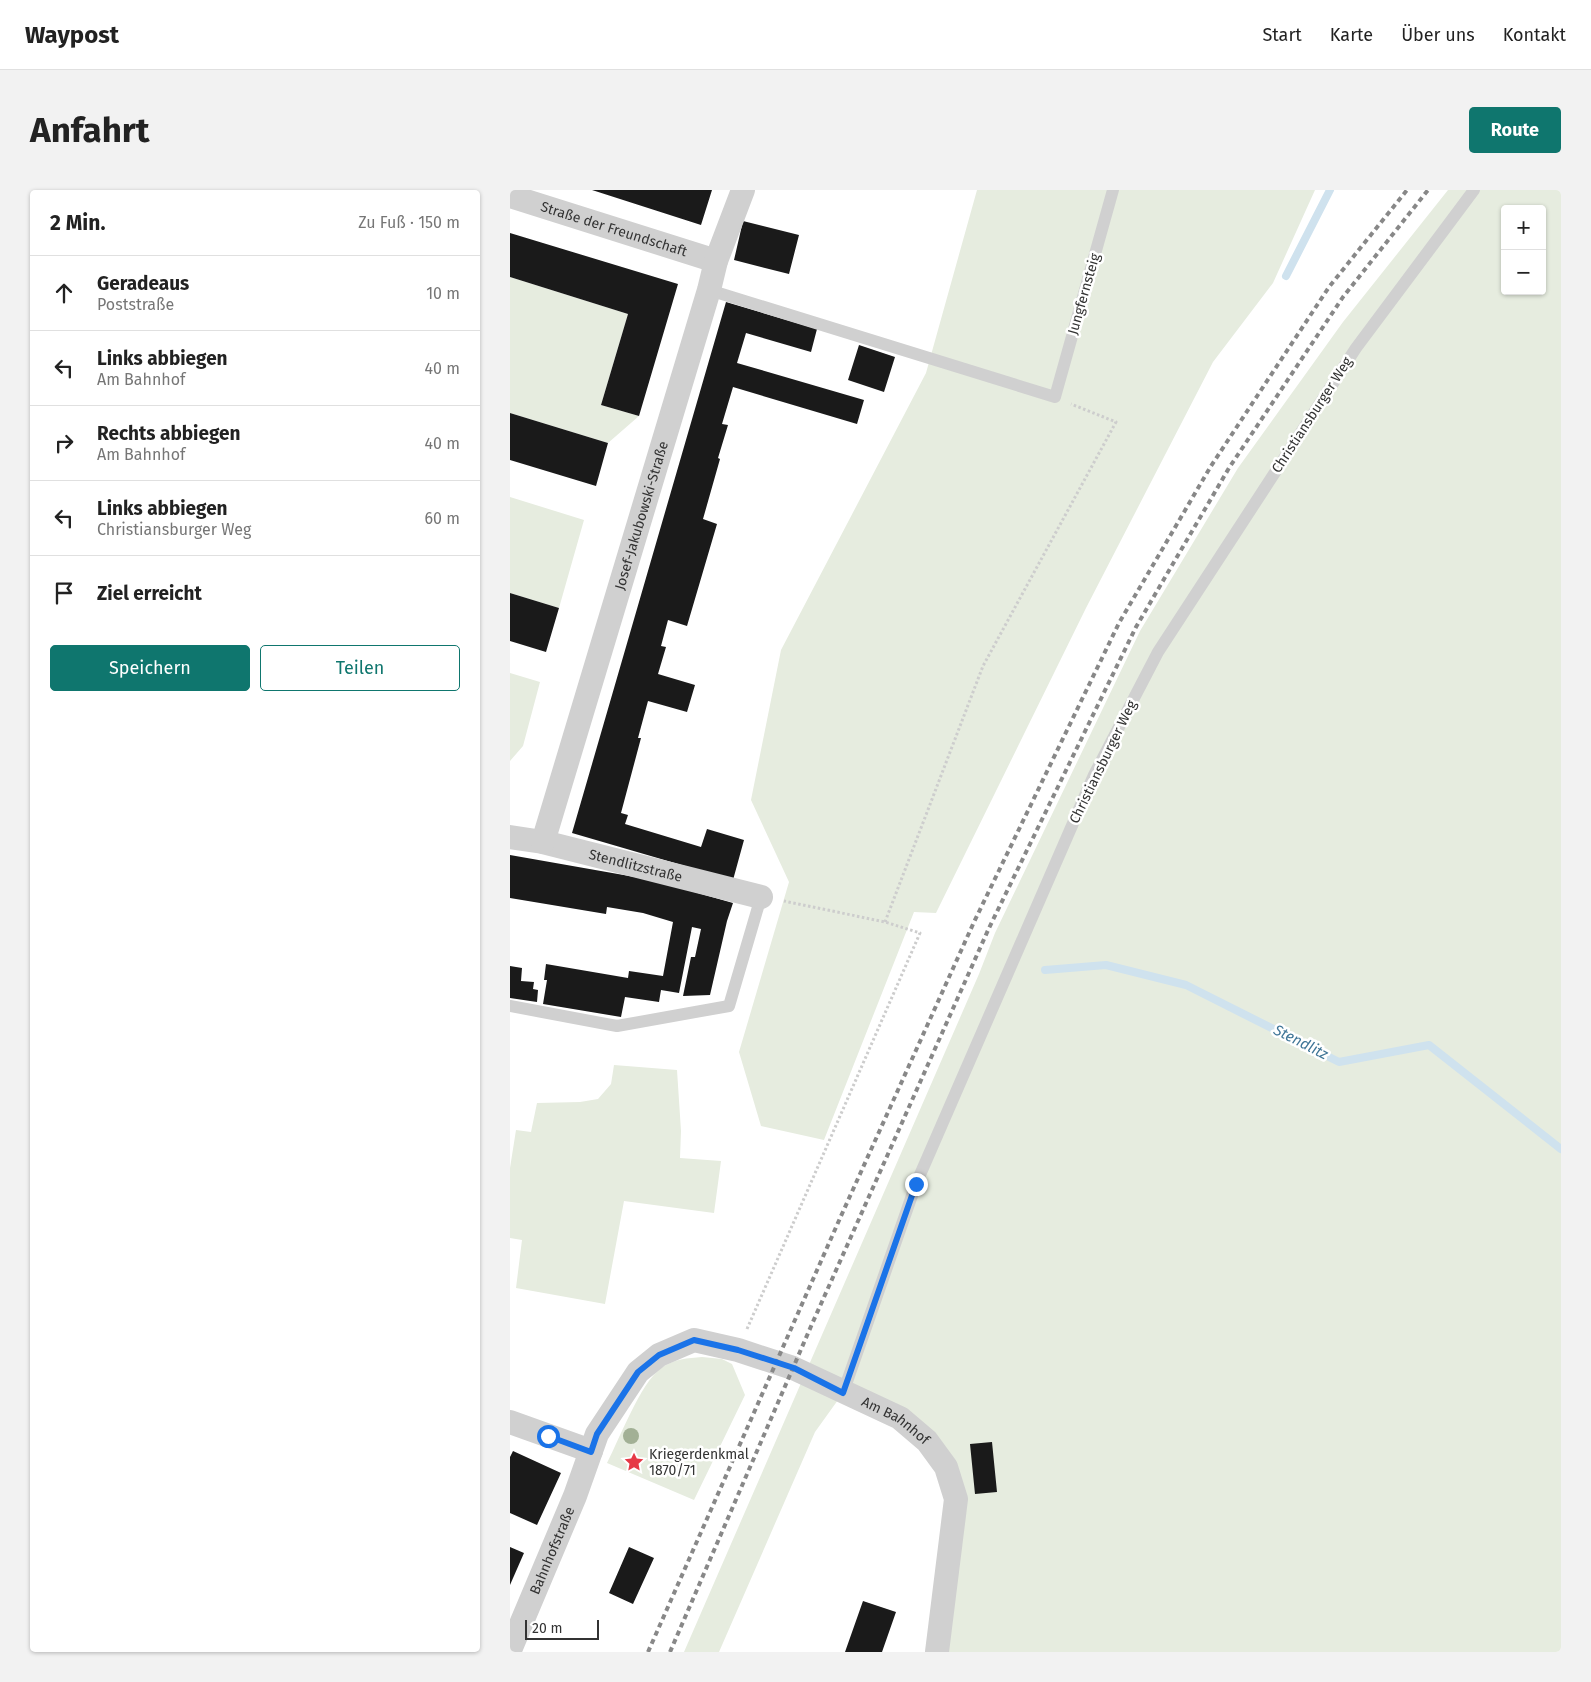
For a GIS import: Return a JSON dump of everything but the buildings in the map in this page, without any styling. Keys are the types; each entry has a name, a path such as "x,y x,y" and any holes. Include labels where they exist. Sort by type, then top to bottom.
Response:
{"street":[{"name":"Josef-Jakubowski-Straße","path":"542,842 709,290 716,260 743,190"},
{"name":"Straße der Freundschaft","path":"510,196 716,260"},
{"name":"Stendlitzstraße","path":"510,837 542,842 761,897"},
{"name":"Am Bahnhof","path":"591,1452 597,1434 638,1372 659,1355 694,1340 738,1350 794,1368 843,1393 900,1418 927,1441 946,1467 956,1499 937,1652"},
{"path":"510,1422 591,1452"},
{"name":"Bahnhofstraße","path":"510,1650 575,1496 591,1452"}],"lane":[{"name":"Jungfernsteig","path":"1054,398 1113,190"},
{"name":"Christiansburger Weg","path":"843,1393 920,1175 1094,775 1158,652 1356,348 1474,190"},
{"path":"709,290 1054,398"},
{"path":"510,1006 617,1026 729,1006 761,897"}],"path":[{"path":"885,922 983,666 1116,422 1054,398"},
{"path":"738,1350 920,933 885,922 761,897"}],"shaded area":[{"path":"977,190 1315,190 1273,283 1213,362 1086,608 936,913 914,912 824,1140 761,1126 739,1052 789,882 751,800 781,650 926,373"},
{"path":"1448,190 1561,190 1561,1652 937,1652 956,1499 927,1441 843,1393 815,1432 719,1652 684,1652 979,974 995,933 1140,631 1238,468 1343,322"},
{"path":"510,277 628,314 601,405 639,416 608,443 510,413"},
{"path":"510,497 584,520 559,608 510,593"},
{"path":"510,673 540,682 523,746 510,761"},
{"path":"614,1065 677,1070 681,1131 680,1158 721,1161 714,1213 624,1201 605,1304 516,1288 522,1240 510,1238 510,1168 516,1130 531,1132 537,1103 580,1102 598,1099 611,1084"},
{"path":"702,1357 722,1359 732,1364 745,1395 694,1500 607,1463 638,1398 653,1376 661,1368 676,1361"}],"waterway":[{"path":"1286,276 1330,190"},
{"name":"Stendlitz","path":"1045,970 1106,965 1186,985 1339,1062 1429,1045 1561,1149"}],"railway":[{"path":"648,1652 841,1216 974,922 1119,623 1211,466 1329,287 1407,190"},
{"path":"670,1652 812,1324 989,928 1136,627 1229,468 1343,297 1428,190"}],"place":[{"name":"Kriegerdenkmal 1870/71","path":"634,1462"}],"route":[{"path":"548,1436 591,1452 597,1434 638,1372 659,1355 694,1340 738,1350 794,1368 843,1393 916,1184"}]}
